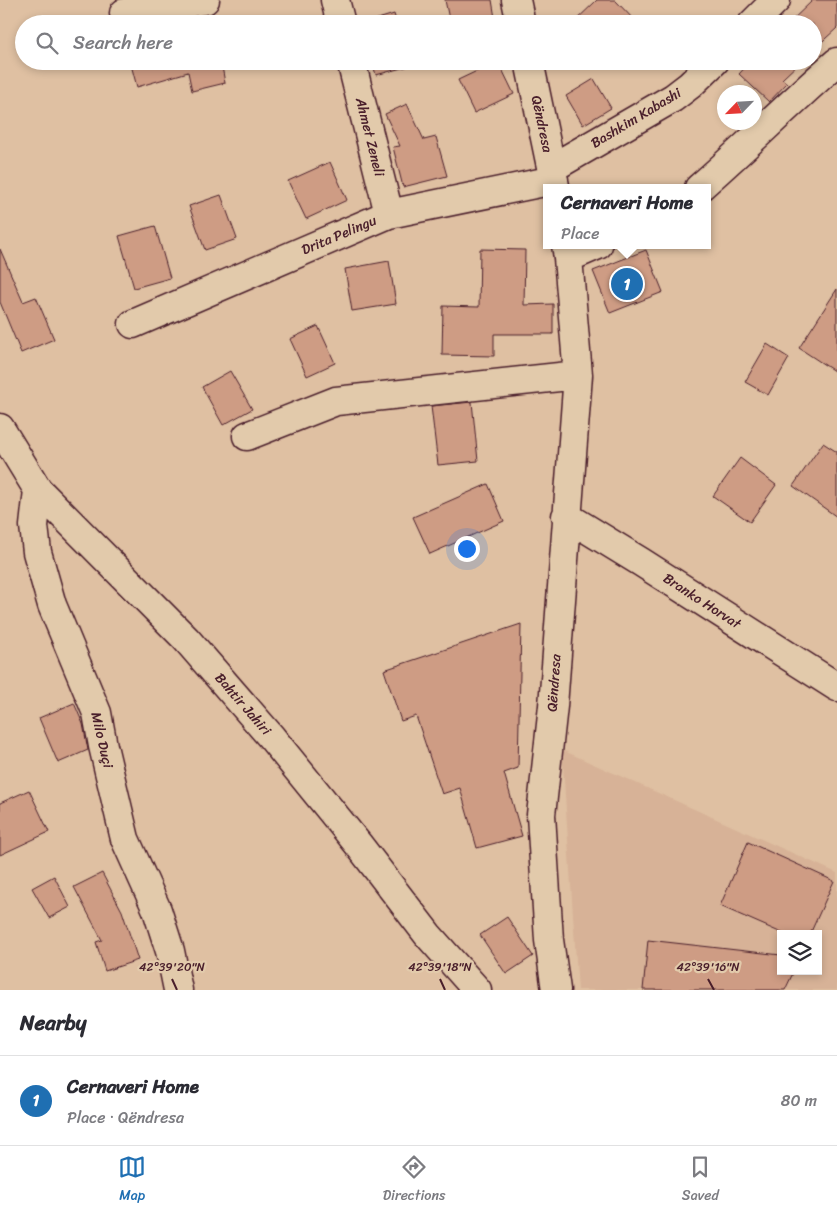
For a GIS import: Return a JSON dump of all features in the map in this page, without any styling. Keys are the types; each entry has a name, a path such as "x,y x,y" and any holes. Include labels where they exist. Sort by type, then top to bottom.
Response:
{"street":[{"path":"124,13 205,0"},
{"path":"335,0 339,15"},
{"path":"516,0 519,15"},
{"path":"761,15 776,0"},
{"path":"704,184 837,62"},
{"name":"Ahmet Zeneli","path":"353,70 389,214"},
{"name":"Qëndresa","path":"531,70 554,179"},
{"name":"Bashkim Kabashi","path":"554,179 673,98 706,70"},
{"name":"Drita Pelingu","path":"133,324 389,214 554,179"},
{"path":"567,252 580,249"},
{"name":"Qëndresa","path":"556,990 549,940 541,815 553,706 578,375 567,252"},
{"path":"248,436 336,401 578,375"},
{"name":"Bahtir Jahiri","path":"0,428 38,490 186,639 272,738 358,844 428,935 477,990"},
{"name":"Milo Duçi","path":"38,490 34,526 37,552 52,605 97,712 125,840 157,910 170,951 178,990"},
{"name":"Branko Horvat","path":"566,516 837,687"}],"shaded area":[{"path":"562,750 837,873 837,990 578,990"}],"building":[{"path":"445,0 492,0 494,15 448,15"},
{"path":"597,0 615,0 629,15 581,15"},
{"path":"813,0 837,0 837,28 822,42 822,15 797,15"},
{"path":"132,70 223,70 225,83 192,91 188,72 137,87"},
{"path":"375,70 394,70 376,75"},
{"path":"479,70 502,70 514,94 474,113 458,80"},
{"path":"743,70 792,70 782,79 787,83 769,102 762,95 762,85 751,85 739,74"},
{"path":"594,79 611,108 583,125 566,96"},
{"path":"407,104 424,140 436,137 447,176 403,187 393,147 400,146 385,114"},
{"path":"330,162 347,200 306,219 288,181"},
{"path":"221,195 237,239 205,250 189,206"},
{"path":"155,226 170,278 134,288 119,236"},
{"path":"0,249 23,302 36,297 54,339 21,353 0,302"},
{"path":"480,249 525,250 524,305 553,304 553,334 494,334 494,356 442,355 443,306 479,307"},
{"path":"646,250 663,292 610,313 593,271"},
{"path":"389,261 396,304 352,311 345,269"},
{"path":"837,289 837,373 799,348"},
{"path":"318,326 335,363 307,376 290,339"},
{"path":"767,344 789,358 768,395 745,382"},
{"path":"230,371 252,409 223,425 202,387"},
{"path":"472,402 478,461 438,465 431,406"},
{"path":"823,443 837,452 837,517 793,486"},
{"path":"740,458 776,485 750,522 713,496"},
{"path":"488,484 504,521 430,554 413,517"},
{"path":"521,624 518,768 504,773 522,836 477,848 460,788 442,794 416,716 401,721 384,670"},
{"path":"74,703 83,724 88,750 58,763 39,718"},
{"path":"29,790 49,832 0,855 0,803"},
{"path":"748,842 834,881 812,930 777,931 720,906"},
{"path":"102,873 122,911 138,960 105,971 96,942 102,940 74,887"},
{"path":"54,876 70,907 49,918 32,888"},
{"path":"507,917 533,956 506,974 480,935"},
{"path":"648,940 777,955 777,975 792,975 785,990 643,990"}],"place":[{"name":"Cernaveri Home","path":"627,284"}]}
